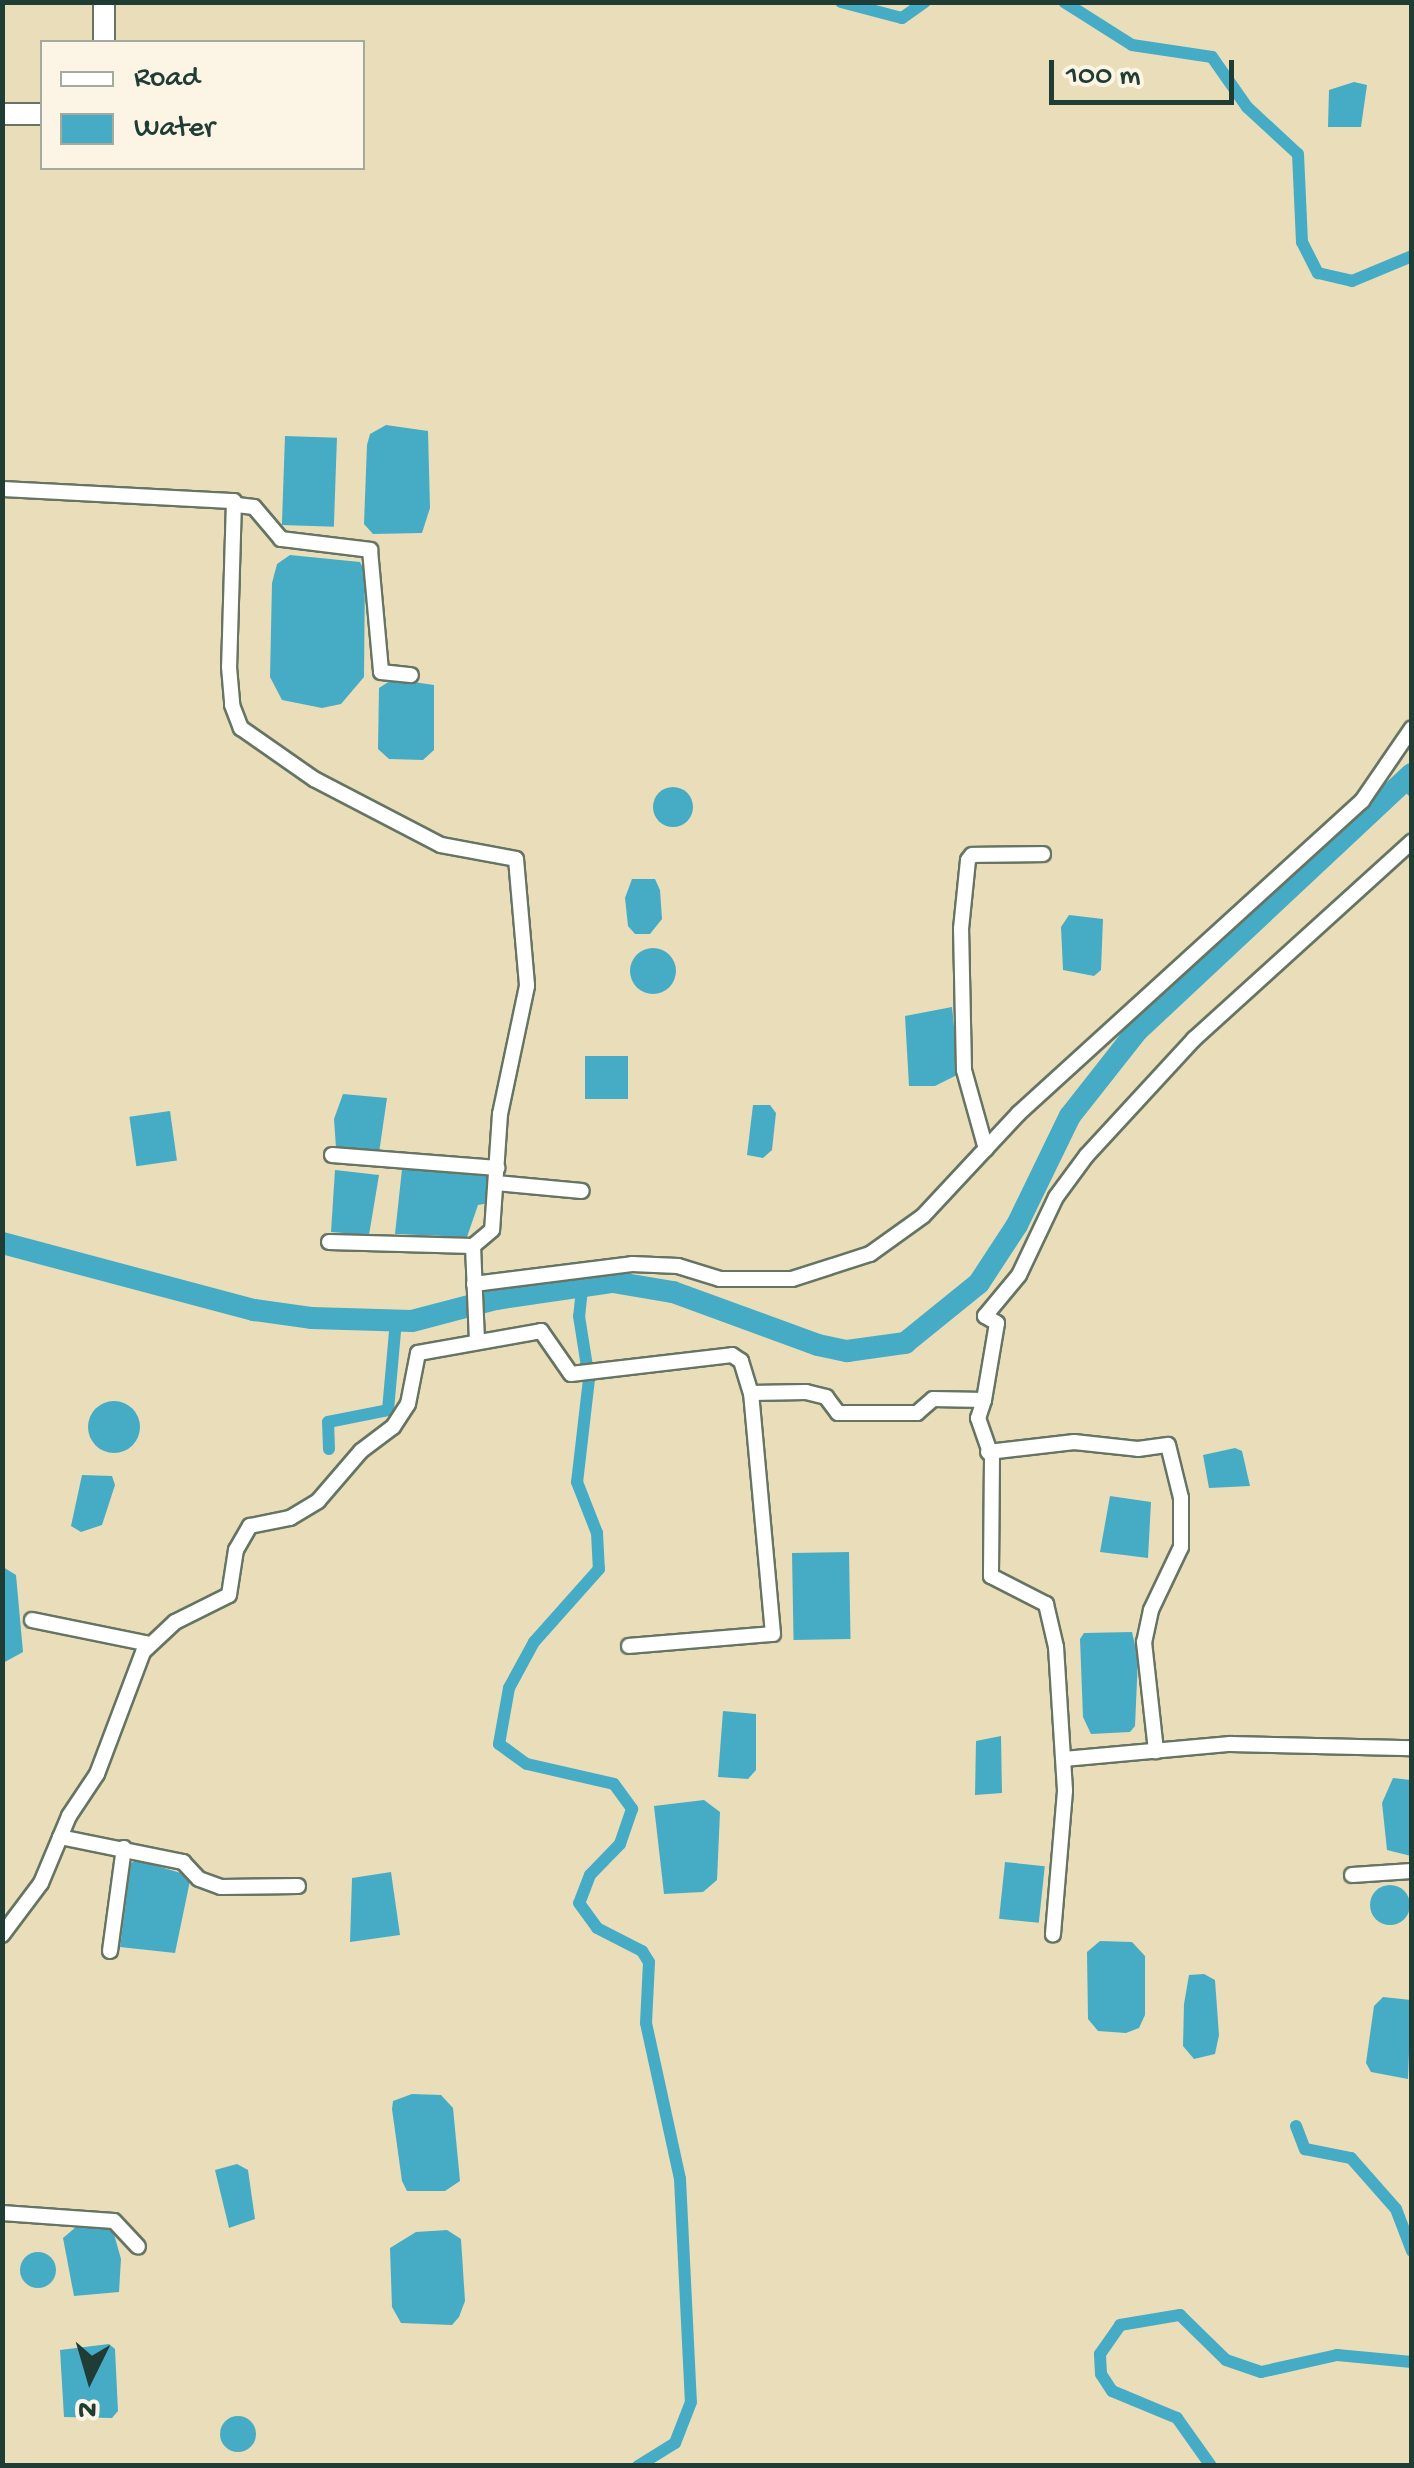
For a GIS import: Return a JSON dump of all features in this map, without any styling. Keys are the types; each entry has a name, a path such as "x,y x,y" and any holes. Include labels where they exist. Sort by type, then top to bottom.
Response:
{"street":[{"path":"104,2 104,40"},
{"path":"2,114 40,114"},
{"path":"2,489 237,504 254,507 281,539 370,550 382,672 412,675"},
{"path":"237,504 229,667 232,706 241,728 314,779 441,845 512,856 519,864 527,986 500,1114 492,1230 473,1246 329,1242"},
{"path":"475,1289 632,1264 678,1266 720,1279 792,1279 830,1270 870,1254 923,1216 986,1149 1362,801 1412,728"},
{"path":"1053,1934 1062,1875 1064,1758 1052,1614 1046,1604 991,1576 988,1452 978,1418 997,1323 986,1316 1019,1275 1056,1197 1088,1155 1194,1039 1412,841"},
{"path":"986,1149 964,1070 961,929 968,860 972,854 1042,854"},
{"path":"332,1155 582,1191"},
{"path":"473,1246 477,1340"},
{"path":"2,1935 42,1883 60,1837 97,1774 150,1644 175,1622 229,1594 232,1562 250,1526 290,1518 318,1501 362,1451 393,1427 408,1404 418,1353 477,1340 546,1332 562,1364 576,1374 732,1355 741,1361 751,1393 773,1634 630,1646"},
{"path":"751,1393 806,1392 826,1397 833,1410 846,1414 917,1413 933,1398 984,1400"},
{"path":"988,1452 1074,1442 1138,1450 1168,1445 1181,1498 1180,1547 1150,1610 1144,1642 1156,1750"},
{"path":"32,1620 150,1644"},
{"path":"1064,1758 1230,1744 1412,1748"},
{"path":"60,1837 183,1862 199,1879 221,1887 298,1886"},
{"path":"110,1951 124,1848"},
{"path":"1352,1875 1412,1871"},
{"path":"2,2213 114,2221 138,2247"}],"water":[{"path":"1354,82 1367,85 1361,127 1328,127 1329,90"},
{"path":"386,425 428,431 430,508 422,533 373,534 364,524 367,445 370,434"},
{"path":"285,436 337,438 334,527 282,525"},
{"path":"290,555 360,562 365,572 364,677 341,704 322,708 282,700 270,677 272,583 277,564"},
{"path":"393,679 434,685 434,750 423,760 389,759 378,749 379,688"},
{"path":"673,787 687,793 693,807 687,821 673,827 659,821 653,807 659,793"},
{"path":"632,879 655,879 660,890 662,919 650,934 635,934 628,926 625,898"},
{"path":"1069,915 1103,919 1101,970 1094,976 1063,970 1061,927"},
{"path":"653,948 669,955 676,971 669,987 653,994 637,987 630,971 637,955"},
{"path":"952,1007 959,1074 935,1086 909,1086 905,1016"},
{"path":"585,1056 628,1056 628,1099 585,1099"},
{"path":"343,1094 387,1098 379,1153 336,1148 334,1119"},
{"path":"753,1105 770,1105 776,1113 772,1150 763,1158 747,1155"},
{"path":"170,1111 177,1161 136,1166 129,1117"},
{"path":"402,1169 490,1174 489,1203 478,1205 467,1237 395,1234"},
{"path":"335,1170 379,1175 369,1235 331,1232"},
{"path":"114,1401 132,1409 140,1427 132,1445 114,1453 96,1445 88,1427 96,1409"},
{"path":"1235,1448 1242,1451 1250,1486 1209,1488 1203,1455"},
{"path":"82,1475 112,1476 115,1485 102,1525 81,1532 71,1526"},
{"path":"1110,1496 1151,1502 1148,1558 1100,1552"},
{"path":"849,1552 851,1639 794,1640 792,1553"},
{"path":"3,1567 16,1575 23,1652 3,1663"},
{"path":"1132,1632 1138,1658 1135,1726 1130,1732 1091,1734 1083,1717 1080,1639 1084,1633"},
{"path":"723,1711 756,1714 756,1770 748,1779 718,1777"},
{"path":"1001,1736 1002,1793 975,1795 976,1741"},
{"path":"1393,1778 1411,1780 1411,1856 1387,1850 1382,1803"},
{"path":"704,1800 720,1812 717,1880 703,1892 664,1894 654,1806"},
{"path":"137,1860 191,1876 175,1953 120,1947 131,1863"},
{"path":"1005,1862 1045,1866 1039,1923 999,1919"},
{"path":"391,1872 400,1935 350,1942 352,1878"},
{"path":"1390,1885 1404,1891 1410,1905 1404,1919 1390,1925 1376,1919 1370,1905 1376,1891"},
{"path":"1100,1941 1132,1942 1145,1956 1145,2015 1139,2028 1126,2033 1098,2031 1088,2019 1087,1952"},
{"path":"1204,1974 1215,1980 1219,2035 1215,2054 1194,2059 1183,2046 1184,2004 1189,1975"},
{"path":"1383,1997 1411,2000 1408,2079 1371,2072 1366,2063 1374,2006"},
{"path":"412,2094 441,2095 453,2108 460,2181 445,2191 407,2191 402,2181 392,2109 393,2101"},
{"path":"237,2164 248,2170 255,2219 229,2228 215,2170"},
{"path":"76,2227 112,2227 121,2259 119,2292 74,2296 63,2238"},
{"path":"447,2230 461,2239 465,2301 459,2317 452,2325 401,2323 392,2307 390,2248 416,2232"},
{"path":"38,2252 51,2257 56,2270 51,2283 38,2288 25,2283 20,2270 25,2257"},
{"path":"109,2344 115,2349 118,2411 112,2418 64,2417 60,2350"},
{"path":"238,2416 251,2421 256,2434 251,2447 238,2452 225,2447 220,2434 225,2421"}],"waterway":[{"path":"841,2 902,18 925,2"},
{"path":"1064,2 1132,45 1212,57 1247,107 1298,154 1302,242 1318,273 1352,281 1412,256"},
{"path":"2,1243 254,1310 312,1318 412,1321 496,1299 613,1282 673,1292 818,1345 847,1351 905,1343 979,1283 1017,1225 1070,1116 1137,1031 1412,774"},
{"path":"1407,781 1412,791"},
{"path":"582,1289 579,1316 589,1379 577,1482 597,1533 599,1569 534,1642 509,1688 499,1744 527,1764 614,1784 632,1809 620,1844 590,1875 579,1903 597,1928 642,1951 649,1962 646,2023 680,2179 691,2402 675,2443 638,2466"},
{"path":"329,1449 328,1422 388,1410 396,1321"},
{"path":"1296,2126 1305,2149 1351,2158 1396,2209 1412,2251"},
{"path":"1211,2466 1177,2418 1112,2391 1101,2374 1100,2354 1120,2325 1180,2315 1226,2360 1261,2372 1337,2355 1412,2362"}]}
